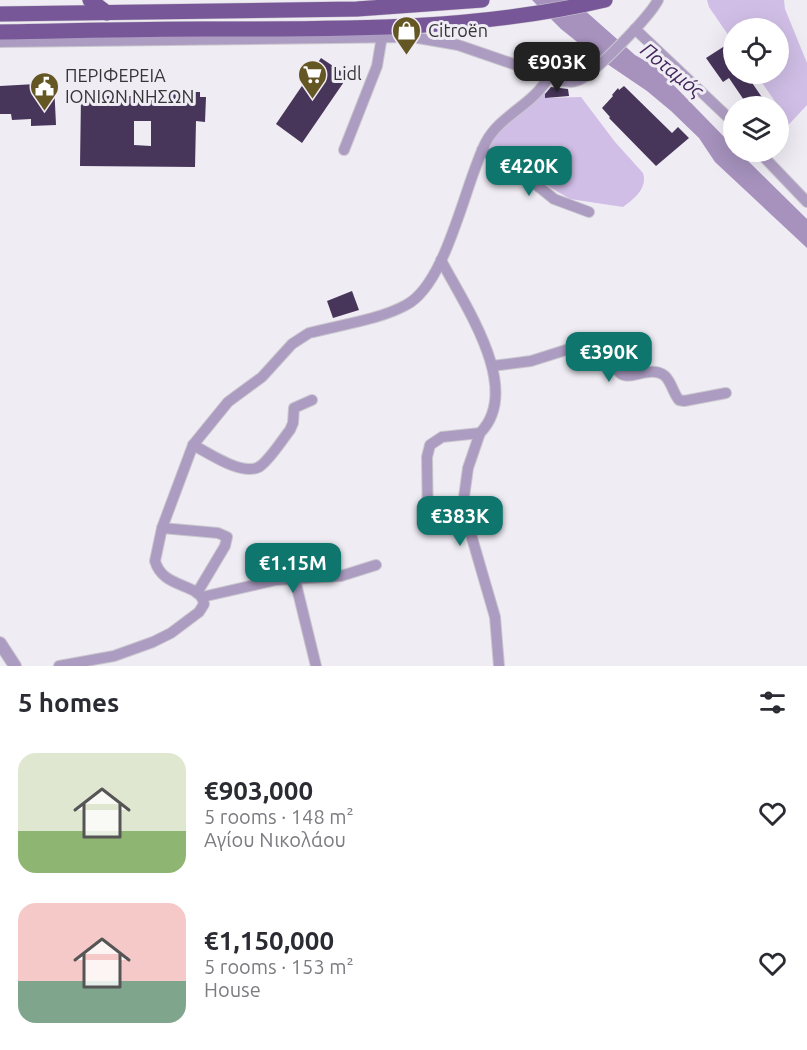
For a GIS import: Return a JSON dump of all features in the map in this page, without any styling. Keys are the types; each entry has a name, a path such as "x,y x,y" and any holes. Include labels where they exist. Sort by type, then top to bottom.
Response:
{"main road":[{"path":"54,13 70,0"},
{"path":"90,0 107,12"},
{"path":"0,14 357,9 482,0"},
{"path":"0,32 382,32 518,16 605,0"},
{"path":"382,32 395,7"}],"street":[{"path":"0,42 382,32 458,45 549,76 574,82 585,76 625,39 657,2"},
{"path":"635,29 723,113"},
{"path":"344,150 376,66 382,32"},
{"path":"376,566 341,576 276,580 200,595 169,580 157,567 156,553 162,528 193,444 228,402 262,377 299,338 309,333 379,315 409,304 424,287 441,260 482,150 497,127 531,100 549,76"},
{"path":"482,150 523,174 554,199 590,212"},
{"path":"769,162 807,202"},
{"path":"441,260 485,344 497,394 495,408 489,422 480,433 468,468 464,497 470,531 495,617 499,666"},
{"path":"492,366 531,362 591,342 602,341 610,347 617,369 621,374 647,371 660,373 671,383 679,400 726,393"},
{"path":"193,444 239,468 249,470 259,466 290,430 294,408 312,400"},
{"path":"428,528 427,457 430,445 434,440 442,437 480,433"},
{"path":"162,528 218,533 227,538 200,595"},
{"path":"295,580 316,666"},
{"path":"59,666 114,656 171,633 200,612 204,604 200,595"},
{"path":"0,644 15,666"}],"shaded area":[{"path":"532,0 573,0 635,55 656,67 723,136 723,162 749,162 807,219 807,248 715,162 699,138 671,111 561,29"},
{"path":"707,0 784,0 789,18 723,18 723,27 709,7"},
{"path":"789,19 807,63 807,105 789,124 789,96 771,96 763,84 789,84"},
{"path":"545,92 546,98 581,97 615,142 643,173 642,188 623,207 570,199 486,149 502,127"}],"building":[{"path":"723,47 723,82 706,58"},
{"name":"Lidl","path":"321,58 348,76 302,143 276,124"},
{"path":"54,83 56,125 31,126 31,119 12,120 11,114 0,114 0,86"},
{"path":"733,84 753,84 761,96 741,96"},
{"path":"624,86 672,133 678,127 689,138 656,166 602,108 618,88 619,90"},
{"path":"551,87 568,89 569,96 545,98 545,94"},
{"path":"153,92 200,92 200,97 206,97 205,122 196,121 195,167 80,166 81,96 153,96","holes":["134,121 151,121 151,146 134,145"]},
{"path":"352,291 359,310 333,318 327,301"}],"place":[{"name":"Citroën","path":"407,56"},
{"name":"Lidl","path":"312,100"},
{"name":"ΠΕΡΙΦΕΡΕΙΑ ΙΟΝΙΩΝ ΝΗΣΩΝ","path":"44,112"}],"water label":[{"name":"Ποταμός","path":"672,70"}]}
